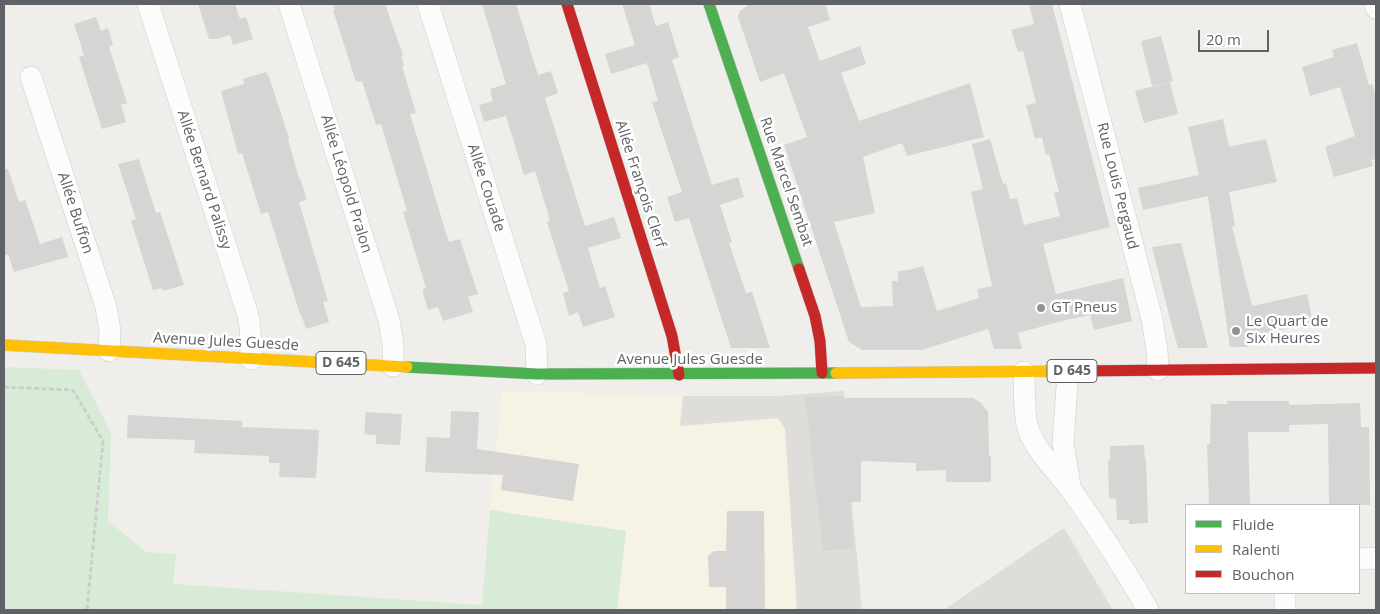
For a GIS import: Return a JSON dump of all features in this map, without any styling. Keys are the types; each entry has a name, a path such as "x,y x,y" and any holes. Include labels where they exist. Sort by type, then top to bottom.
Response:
{"main road":[{"name":"Allée François Clerf","path":"567,4 672,336 679,375"},
{"name":"Rue Marcel Sembat","path":"709,4 815,316 820,340 822,373"},
{"name":"Avenue Jules Guesde","path":"4,345 537,374 679,375 1376,368"}],"street":[{"name":"Allée Bernard Palissy","path":"148,4 246,312 250,326 251,358"},
{"name":"Allée Léopold Pralon","path":"289,4 389,320 393,344 393,366"},
{"name":"Allée Couade","path":"428,4 536,344 537,374"},
{"name":"Rue Louis Pergaud","path":"1070,4 1152,319 1158,370"},
{"path":"1375,4 1376,8"},
{"name":"Allée Buffon","path":"31,77 106,307 110,331 109,351"},
{"path":"1068,371 1062,443 1070,489"},
{"path":"1024,372 1026,420 1029,431 1042,454 1070,489 1120,563 1148,610"},
{"path":"1360,559 1376,558"},
{"path":"1285,594 1285,610"}],"path":[{"path":"4,387 73,390 104,441 87,610"}],"shaded area":[{"path":"502,391 683,396 680,426 778,418 785,429 797,610 617,610 626,531 490,510"},
{"path":"844,391 848,461 862,610 797,610 785,429 778,418 680,426 683,396 776,396"},
{"path":"1064,528 1113,610 944,610 961,598"}],"green space":[{"path":"4,367 79,370 111,433 108,521 146,552 176,554 173,584 482,605 490,510 626,531 617,610 4,610"}],"building":[{"path":"198,4 235,4 240,19 246,17 253,39 233,45 230,35 209,39"},
{"path":"333,4 385,4 403,55 401,56 404,65 402,66 416,113 410,114 449,242 460,239 478,294 468,297 473,312 443,321 438,307 428,310 423,293 423,289 426,288 403,212 407,211 381,124 376,125 362,81 356,82 333,10 335,10"},
{"path":"482,4 516,4 538,75 551,71 558,93 545,98 585,226 614,217 621,238 588,248 600,288 605,286 615,317 583,327 578,312 569,316 563,293 569,291 547,222 550,220 535,171 524,175 506,116 484,122 479,105 493,101 490,89 506,84"},
{"path":"622,4 649,4 656,26 668,22 679,57 672,60 712,185 738,177 744,197 720,205 732,242 729,243 746,293 752,292 770,348 731,348 689,218 675,222 667,197 682,192 652,102 658,101 647,63 611,74 605,54 635,45"},
{"path":"750,4 825,4 830,20 808,27 820,61 860,46 866,64 841,73 859,121 970,83 984,137 907,156 902,143 863,157 875,213 834,222 861,307 893,306 892,281 898,281 898,271 923,266 937,311 979,298 977,289 992,286 971,192 983,189 972,144 990,139 1003,184 1006,183 1010,199 1017,198 1024,225 1060,216 1054,193 1059,192 1049,154 1046,155 1042,137 1035,139 1026,105 1036,103 1023,51 1018,52 1011,30 1034,24 1029,4 1052,4 1110,227 1043,244 1056,294 1123,278 1132,321 1094,330 1090,315 1062,321 1018,333 1022,349 994,349 988,329 922,350 862,350 849,342 784,145 807,137 784,73 760,82 738,17 740,11"},
{"path":"96,17 101,31 108,28 113,45 109,47 127,103 121,105 126,122 102,129 79,57 84,55 74,24"},
{"path":"1161,36 1173,81 1152,86 1141,41"},
{"path":"1357,43 1369,85 1372,84 1376,97 1376,159 1371,160 1373,166 1334,177 1325,147 1355,136 1340,87 1310,96 1302,67 1334,57 1332,50"},
{"path":"266,72 289,138 299,179 307,200 299,202 328,301 323,302 329,322 306,329 268,212 261,214 242,153 238,154 221,91 244,84 243,79"},
{"path":"1170,82 1178,114 1144,123 1135,91"},
{"path":"1223,119 1229,147 1266,139 1277,182 1229,192 1235,226 1232,226 1252,306 1307,294 1313,323 1247,338 1249,347 1230,347 1208,196 1143,210 1138,188 1199,175 1188,127"},
{"path":"139,159 156,213 160,212 184,285 163,291 162,288 153,290 131,221 136,219 118,164"},
{"path":"4,169 8,169 19,202 25,200 40,244 62,237 68,257 14,272 8,254 4,256"},
{"path":"1181,243 1208,348 1178,348 1170,319 1152,247"},
{"path":"843,396 843,398 973,398 980,402 988,412 991,482 946,482 946,470 916,471 916,463 861,461 861,502 850,502 854,548 823,551 805,397"},
{"path":"1227,401 1289,401 1289,405 1360,403 1361,427 1369,427 1370,505 1329,504 1328,424 1289,425 1289,432 1248,432 1250,504 1209,504 1207,444 1210,444 1211,404 1227,404"},
{"path":"451,411 479,412 477,449 579,464 573,501 501,490 503,475 425,472 427,437 450,438"},
{"path":"366,412 402,414 400,445 376,444 376,435 364,434"},
{"path":"128,415 242,421 242,427 319,430 316,478 279,477 280,463 269,463 269,456 194,453 195,440 127,438"},
{"path":"1144,445 1148,523 1129,524 1129,520 1117,520 1116,499 1109,498 1108,461 1110,460 1110,446"},
{"path":"727,511 764,511 765,610 726,610 726,587 709,587 708,556 714,551 726,551"}],"railway":[{"path":"4,10 10,4"}],"traffic: fast":[{"path":"709,4 799,269"},
{"path":"407,367 537,374 836,373"}],"traffic: slow":[{"path":"4,345 407,367"},
{"path":"836,373 1076,371"}],"traffic: jam":[{"path":"567,4 672,336 679,375"},
{"path":"799,269 815,316 820,341 822,373"},
{"path":"1076,371 1376,368"}],"place":[{"name":"GT Pneus","path":"1041,308"},
{"name":"Le Quart de Six Heures","path":"1236,331"}]}
